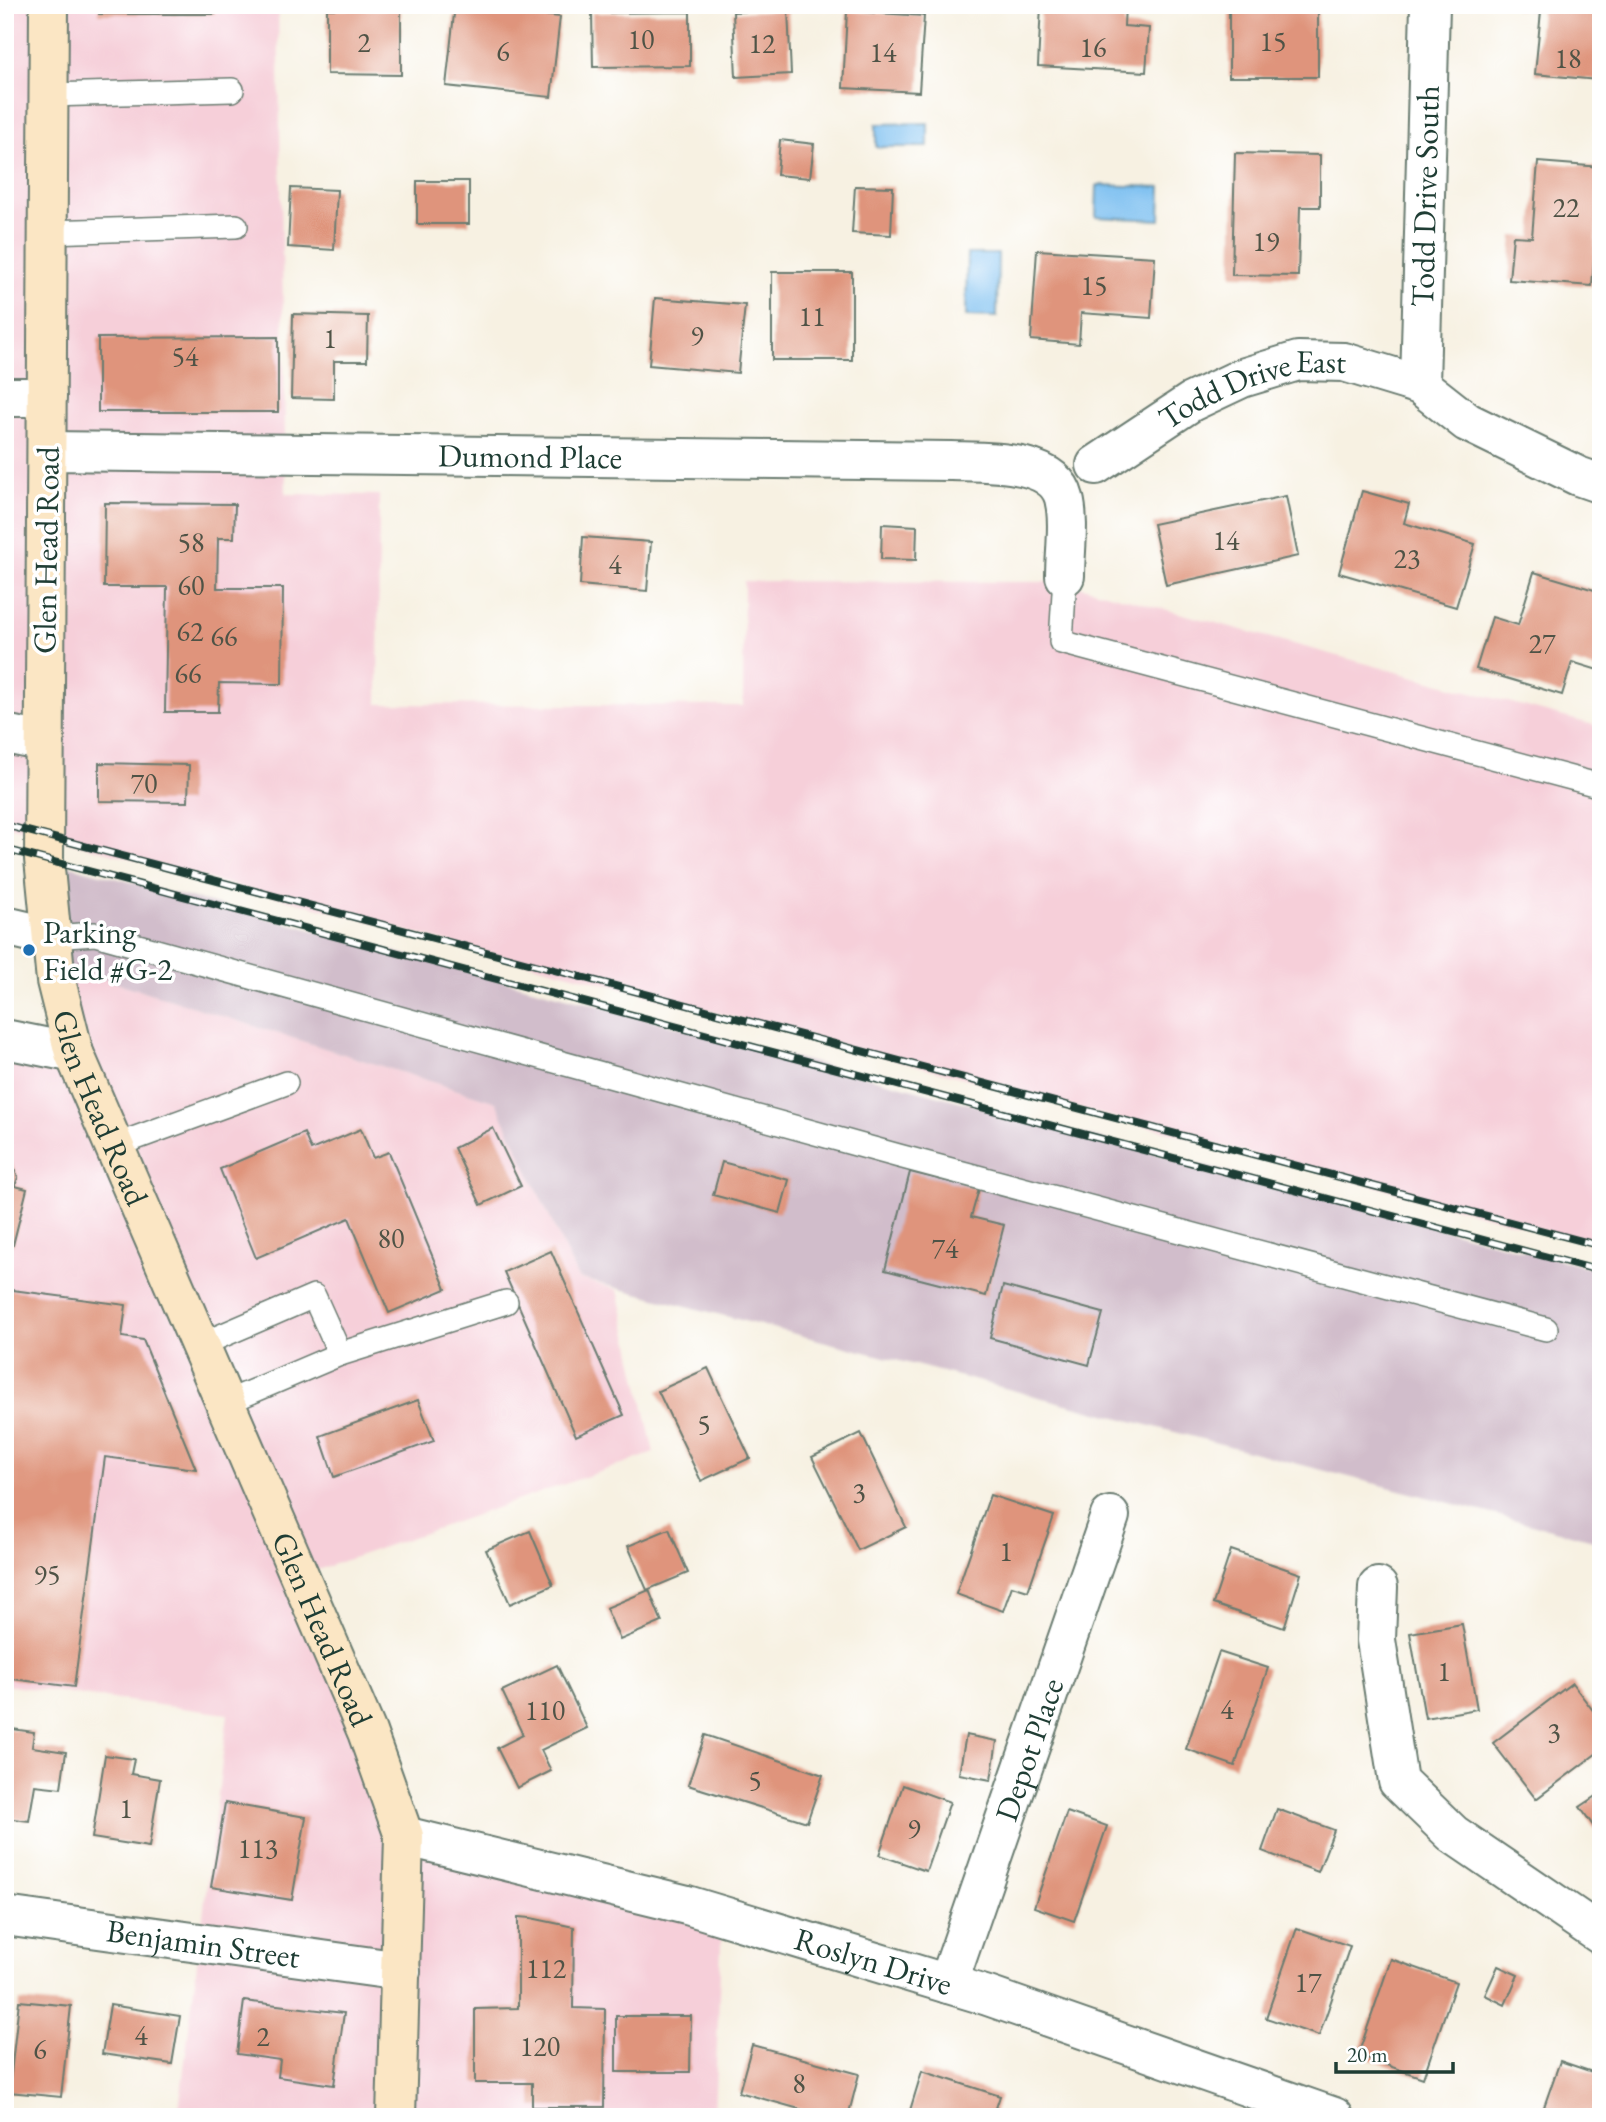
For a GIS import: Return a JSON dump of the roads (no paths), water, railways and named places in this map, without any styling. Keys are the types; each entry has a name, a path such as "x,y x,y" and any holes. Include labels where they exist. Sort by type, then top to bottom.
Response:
{"main road":[{"name":"Glen Head Road","path":"49,5 44,859 56,981 74,1053 367,1732 404,1836 396,2117"}],"street":[{"name":"Todd Drive South","path":"1420,385 1430,5"},
{"name":"Todd Drive East","path":"1097,465 1191,402 1242,378 1298,361 1344,362 1420,385"},
{"path":"1420,385 1467,422 1578,476 1601,484"},
{"path":"5,397 47,397"},
{"name":"Dumond Place","path":"47,451 1014,463 1047,477 1057,484 1064,495 1065,576"},
{"path":"5,734 44,742"},
{"path":"5,926 52,937"},
{"path":"5,1038 74,1053"},
{"name":"Depot Place","path":"947,1983 1111,1516"},
{"path":"1378,1587 1376,1640 1398,1781 1453,1834 1601,1935"},
{"name":"Roslyn Drive","path":"404,1836 687,1905 947,1983 1335,2117"},
{"name":"Benjamin Street","path":"5,1916 401,1970"}],"lane":[{"path":"49,95 232,90"},
{"path":"48,232 236,226"},
{"path":"1065,576 1061,642 1601,786"},
{"path":"52,937 95,934 899,1156 1545,1329"},
{"path":"114,1146 286,1083"},
{"path":"200,1345 314,1296 340,1354"},
{"path":"225,1404 340,1354 506,1303"}],"water":[{"path":"928,123 928,147 876,147 876,124"},
{"path":"1097,185 1161,187 1160,220 1096,217"},
{"path":"967,254 998,254 997,317 966,316"}],"railway":[{"path":"5,825 1601,1246"},
{"path":"5,849 1601,1271"}],"place":[{"name":"Parking Field #G-2","path":"29,950"}]}
